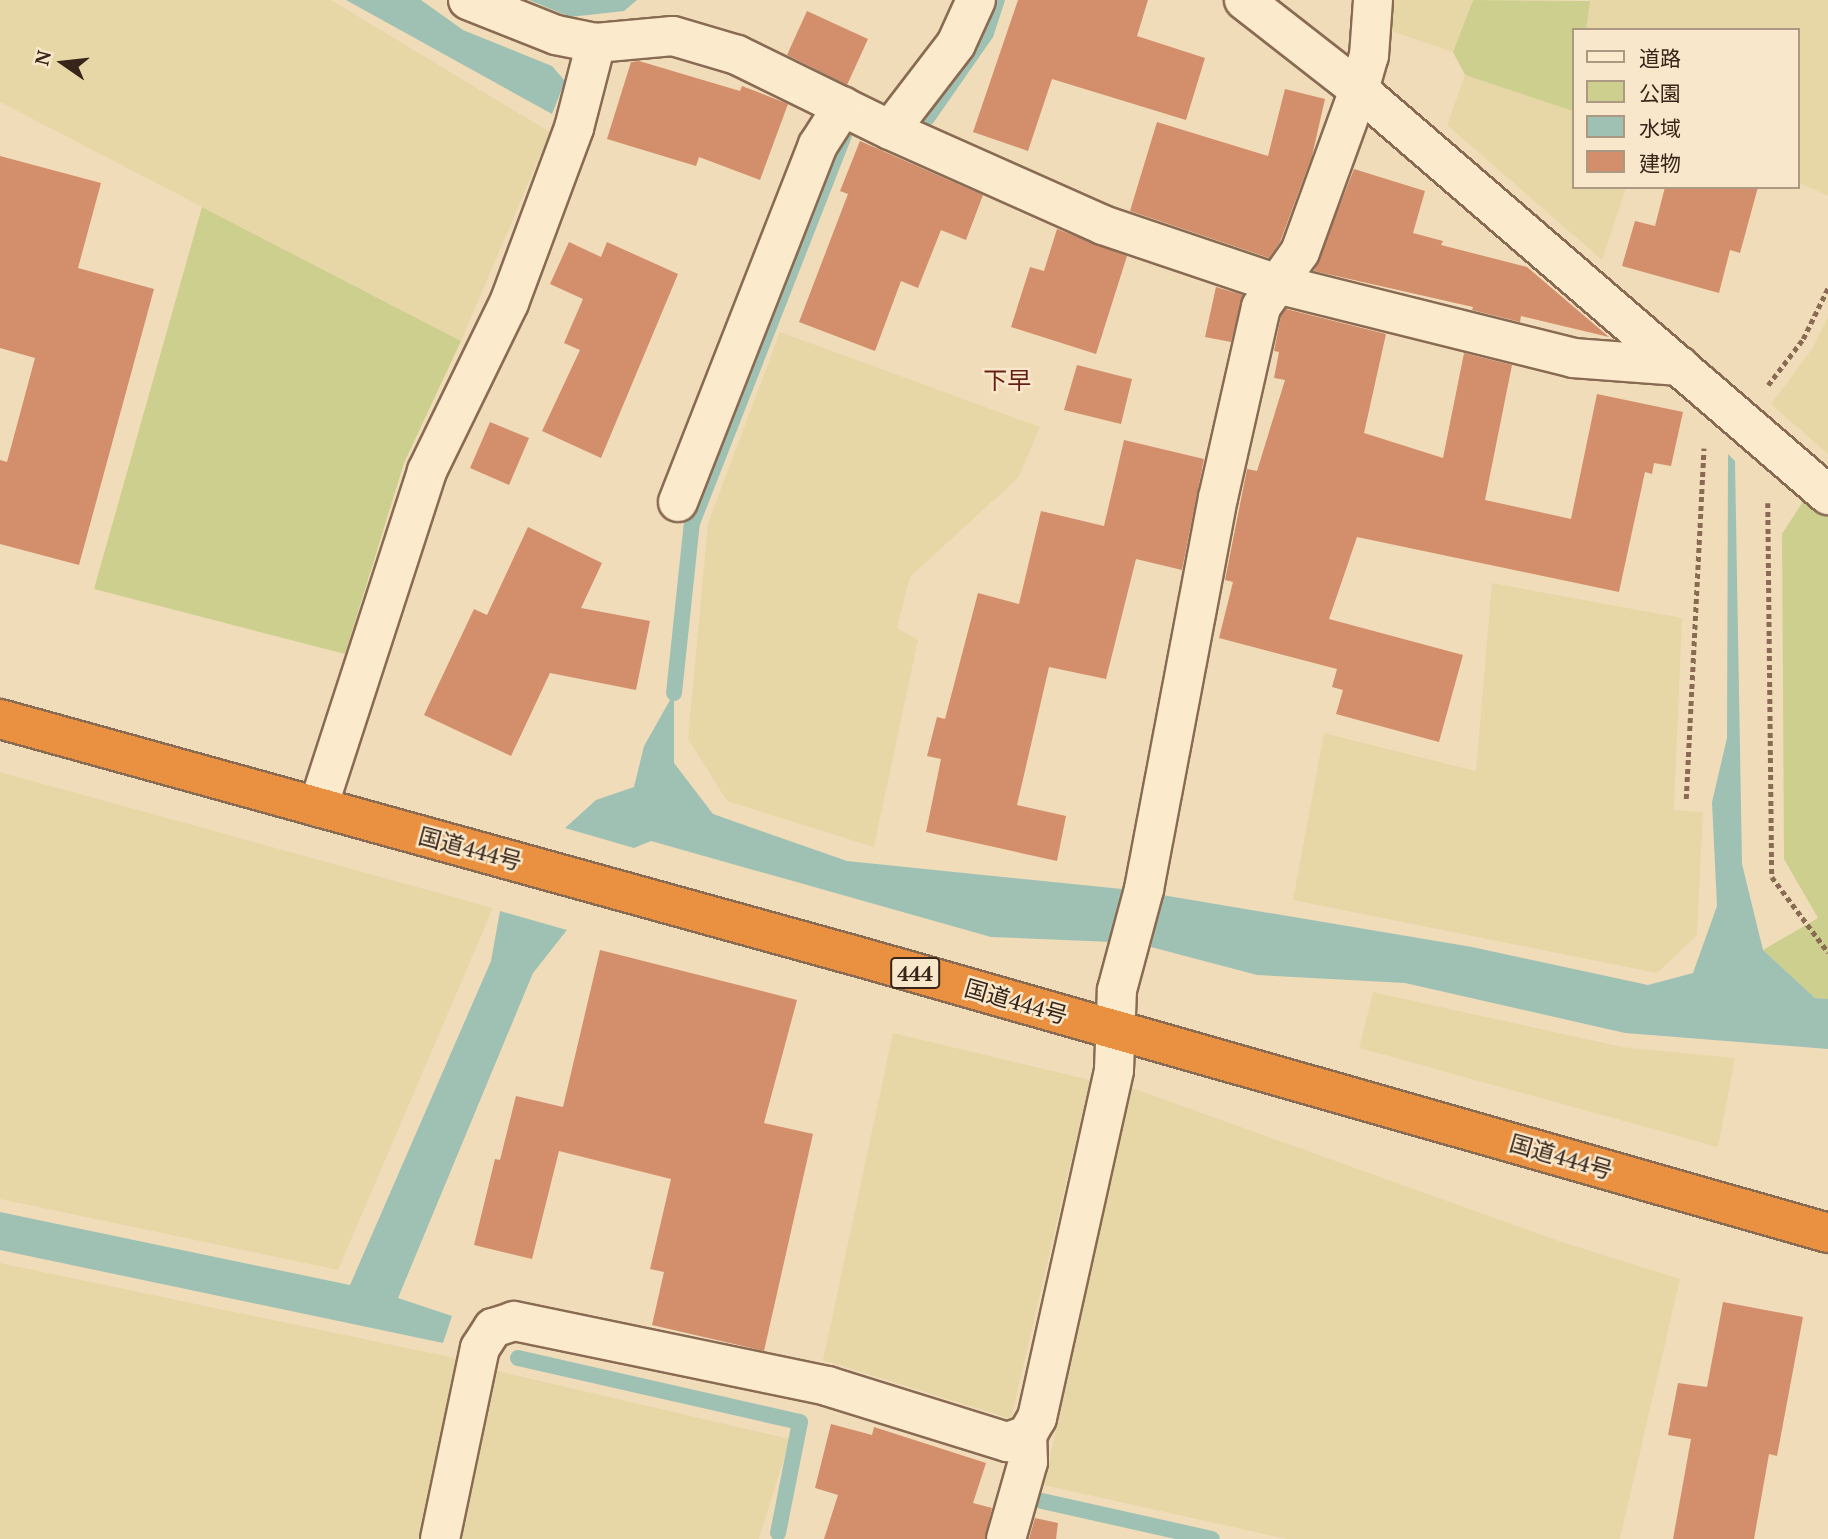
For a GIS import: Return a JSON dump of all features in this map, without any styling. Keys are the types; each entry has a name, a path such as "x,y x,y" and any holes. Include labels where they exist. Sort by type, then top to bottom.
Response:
{"highway":[{"name":"国道444号","path":"0,719 1115,1030 1828,1233"}],"street":[{"path":"468,0 556,36 596,43 673,36 737,55 890,130 1103,225 1277,284 1573,358 1680,366"},
{"path":"890,130 956,44 976,0"},
{"path":"1244,0 1359,90 1828,495"},
{"path":"1006,1539 1027,1462 1027,1435 1037,1418 1114,1070 1117,990 1144,889 1218,498 1261,307 1300,252 1369,56 1373,0"},
{"path":"318,807 427,471 509,303 574,128 596,43"},
{"path":"678,502 817,145 843,106"},
{"path":"440,1539 480,1348 493,1328 514,1321 827,1386 1007,1442 1027,1435"}],"path":[{"path":"1751,428 1759,398 1803,339 1828,288"},
{"path":"1686,799 1705,440"},
{"path":"1768,500 1772,877 1828,953"}],"shaded area":[{"path":"0,0 331,0 550,132 461,341 0,102"},
{"path":"1389,0 1473,0 1453,52 1388,30"},
{"path":"1589,0 1828,0 1828,196 1800,183 1800,28 1586,28"},
{"path":"1465,75 1573,110 1573,189 1625,189 1602,260 1447,125"},
{"path":"1828,317 1828,454 1771,404 1812,349"},
{"path":"780,332 1040,427 1018,478 910,577 897,628 918,640 874,847 727,801 688,739 708,523"},
{"path":"1492,583 1682,618 1674,810 1703,812 1697,935 1657,973 1293,900 1324,733 1476,771"},
{"path":"0,772 493,908 338,1270 0,1199"},
{"path":"1373,992 1622,1047 1735,1058 1718,1147 1359,1048"},
{"path":"893,1033 1090,1080 1011,1419 823,1360"},
{"path":"1129,1087 1559,1241 1680,1279 1620,1539 1287,1539 1044,1485"},
{"path":"0,1263 460,1359 422,1539 0,1539"},
{"path":"489,1369 790,1439 759,1539 454,1539"}],"green space":[{"path":"1473,0 1590,1 1586,28 1573,28 1573,111 1465,75 1453,52"},
{"path":"202,207 461,341 404,463 345,654 94,589"},
{"path":"1806,497 1828,515 1828,999 1815,998 1763,950 1818,918 1784,859 1782,534"}],"water":[{"path":"346,0 421,0 463,30 552,66 565,81 552,114"},
{"path":"529,0 637,0 624,11 570,17"},
{"path":"1728,454 1735,461 1742,864 1763,950 1815,998 1828,999 1828,1049 1625,1033 1405,983 1257,975 1151,947 1162,895 1472,947 1648,985 1693,973 1717,906 1712,802 1727,738"},
{"path":"674,693 674,763 713,814 847,861 1122,889 1112,942 991,937 651,841 634,848 565,828 596,800 634,787 644,746"},
{"path":"500,911 567,930 533,973 398,1298 452,1316 443,1343 0,1250 0,1212 350,1285 491,961"}],"building":[{"path":"1018,0 1148,0 1137,36 1205,58 1186,120 1052,79 1028,151 973,132"},
{"path":"807,11 868,39 847,85 787,55"},
{"path":"639,61 740,91 742,86 788,104 760,180 699,157 696,166 607,139 631,62"},
{"path":"1285,89 1325,99 1312,156 1280,242 1269,258 1130,211 1157,122 1268,156"},
{"path":"860,141 983,195 966,240 941,230 918,288 901,281 875,351 799,322 848,194 840,191"},
{"path":"0,156 101,183 78,268 154,289 79,565 0,544 0,460 7,462 35,358 0,348"},
{"path":"1354,169 1425,191 1413,233 1443,241 1441,245 1527,267 1609,337 1521,316 1520,322 1472,310 1473,307 1314,271"},
{"path":"1664,189 1757,189 1740,253 1730,250 1719,293 1622,266 1635,221 1655,226"},
{"path":"1057,229 1127,256 1096,354 1011,327 1030,267 1044,271"},
{"path":"569,242 601,257 607,242 678,274 601,458 542,431 580,350 564,343 583,299 550,284"},
{"path":"1216,287 1243,295 1231,342 1205,337"},
{"path":"1286,309 1386,334 1364,433 1443,458 1464,353 1512,365 1485,500 1571,519 1597,394 1683,412 1671,466 1654,463 1652,474 1645,472 1619,592 1357,537 1329,619 1463,655 1439,742 1336,714 1343,690 1332,687 1337,669 1219,638 1233,582 1225,580 1247,469 1257,471 1285,380 1274,378 1279,352 1274,351 1281,316"},
{"path":"1077,365 1132,379 1121,424 1064,410"},
{"path":"490,422 529,438 509,485 470,468"},
{"path":"1124,440 1204,459 1182,570 1136,559 1106,679 1049,667 1017,805 1066,816 1057,861 926,832 941,759 927,756 937,717 945,719 978,593 1019,604 1041,511 1104,526"},
{"path":"528,527 602,563 581,608 650,621 636,690 550,673 511,756 424,715 474,609 487,615"},
{"path":"600,950 797,1000 764,1123 813,1134 764,1351 652,1325 664,1272 650,1269 671,1179 559,1151 532,1259 474,1245 495,1159 500,1160 516,1096 563,1107"},
{"path":"1723,1302 1803,1317 1777,1456 1769,1454 1754,1539 1673,1539 1691,1439 1668,1435 1678,1383 1707,1387"},
{"path":"831,1424 872,1435 874,1427 986,1463 973,1503 992,1508 985,1539 824,1539 838,1495 815,1488"},
{"path":"1035,1518 1058,1523 1056,1539 1029,1539"}],"waterway":[{"path":"927,118 986,33 997,0"},
{"path":"674,693 692,523 844,136"},
{"path":"518,1358 800,1422 778,1533"},
{"path":"1042,1501 1212,1539"}],"district":[{"name":"下早","path":"1007,381"}]}
